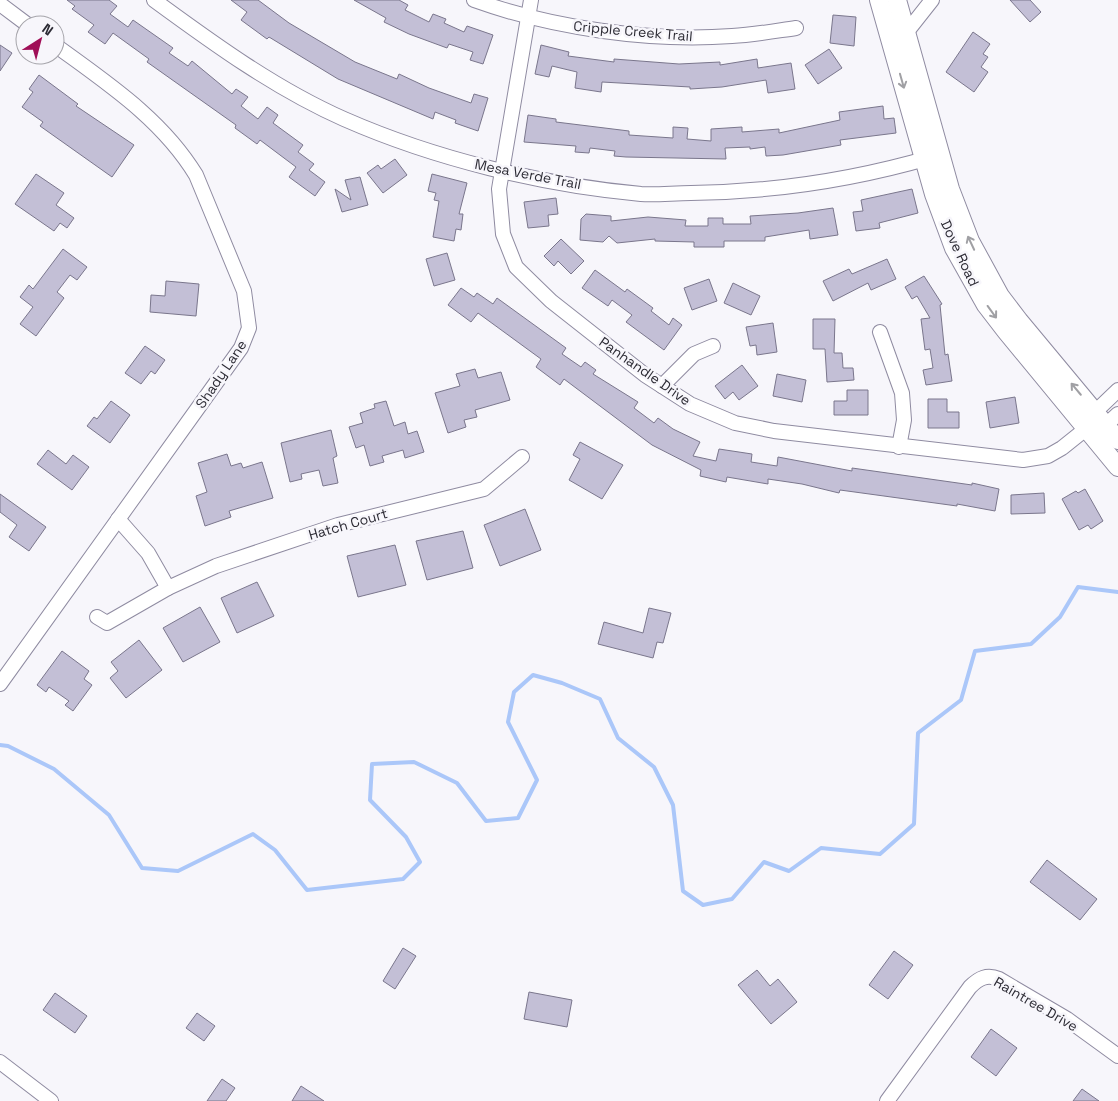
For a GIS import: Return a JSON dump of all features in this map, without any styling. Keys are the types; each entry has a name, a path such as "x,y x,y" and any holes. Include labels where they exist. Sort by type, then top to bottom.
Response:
{"main road":[{"name":"Dove Road","path":"879,0 893,49 932,157 984,269 1019,321 1106,417 1118,440"},
{"name":"Dove Road","path":"897,0 954,248 974,284 1006,331 1118,467"}],"street":[{"name":"Mesa Verde Trail","path":"154,0 214,43 301,96 343,118 443,156 536,178 642,194 718,193 790,188 827,182 932,157"},
{"name":"Cripple Creek Trail","path":"474,0 578,28 636,34 699,37 732,36 796,28"},
{"name":"Panhandle Drive","path":"531,0 500,169 500,212 503,234 516,267 551,301 662,386 690,404 734,423 774,431 1023,460 1048,456 1062,448 1087,428"},
{"path":"893,49 932,0"},
{"path":"0,4 15,15"},
{"name":"Shady Lane","path":"0,684 241,348 249,328 249,316 244,291 196,174 186,158 162,129 65,53"},
{"path":"880,332 902,393 904,420 899,447"},
{"path":"662,386 694,354 713,346"},
{"path":"1087,428 1106,417 1118,390"},
{"name":"Hatch Court","path":"97,617 107,623 168,588 216,566 338,525 484,489 522,457"},
{"path":"118,519 148,553 168,588"},
{"name":"Raintree Drive","path":"887,1101 970,987 977,980 992,976 1067,1019 1118,1056"},
{"path":"0,1062 50,1101"}],"building":[{"path":"67,0 109,0 117,6 110,14 128,27 133,20 173,48 169,53 188,66 192,61 232,94 236,89 248,97 241,106 258,119 267,107 278,115 273,123 303,145 298,152 314,164 309,170 325,182 315,196 289,177 296,167 260,140 257,144 235,128 236,125 147,62 149,59 113,33 105,44 88,32 94,25 72,9 75,6"},
{"path":"231,0 258,0 289,23 355,62 397,79 399,74 429,88 471,103 474,94 488,98 478,131 455,123 456,120 435,112 433,119 338,79 269,37 267,39 241,20 247,12"},
{"path":"354,0 399,0 408,5 405,10 429,22 433,14 446,19 444,23 464,32 467,26 493,35 483,64 470,60 473,52 449,44 447,48 409,34 384,22 386,18"},
{"path":"1010,0 1030,0 1041,12 1030,22"},
{"path":"833,15 856,17 854,46 830,43"},
{"path":"973,32 990,44 983,54 988,57 981,67 988,72 974,92 946,72"},
{"path":"0,45 12,53 0,71"},
{"path":"541,45 569,52 568,56 614,62 614,59 679,64 720,62 720,65 757,59 758,68 791,63 795,89 768,93 766,80 722,87 690,89 690,87 602,82 601,92 575,88 577,72 552,66 549,77 535,74"},
{"path":"829,49 842,68 818,84 805,65"},
{"path":"39,75 78,104 76,106 134,145 112,177 40,126 43,122 22,107 33,92 29,89"},
{"path":"883,106 884,119 894,118 896,133 840,140 841,145 783,155 766,156 765,147 750,149 750,147 725,148 726,159 626,157 614,156 615,151 590,148 589,153 575,152 576,146 524,142 528,115 556,119 556,122 629,131 629,135 673,138 673,127 688,128 687,139 711,141 711,129 742,127 742,132 779,129 779,133 840,120 839,112"},
{"path":"395,159 407,175 383,193 367,173 378,165 381,169"},
{"path":"36,174 64,193 56,205 74,218 67,228 60,223 54,231 15,204"},
{"path":"432,174 467,183 459,214 463,214 461,230 456,229 454,241 433,237 439,201 434,200 436,193 428,191"},
{"path":"360,177 368,205 342,212 335,189 351,200 345,180"},
{"path":"912,189 918,213 879,223 880,228 856,231 853,212 863,211 861,200"},
{"path":"556,198 558,214 548,215 549,226 528,228 524,202"},
{"path":"833,208 838,235 810,239 809,230 765,237 765,241 724,241 724,247 694,247 694,242 655,241 655,239 617,243 609,236 603,242 580,240 581,219 586,214 611,216 611,221 648,217 686,220 685,226 708,226 708,218 723,218 723,224 751,224 750,216 798,213"},
{"path":"561,239 584,261 571,274 558,261 554,266 544,256"},
{"path":"63,249 87,267 77,280 70,275 57,292 64,298 36,336 20,324 33,307 20,297 29,285 33,289"},
{"path":"447,253 455,280 434,286 426,259"},
{"path":"887,259 896,279 871,290 868,283 833,301 823,281 849,269 852,274"},
{"path":"595,270 625,292 627,289 653,308 651,311 669,325 673,318 682,325 664,350 626,322 632,315 612,300 608,306 582,288"},
{"path":"924,276 942,304 940,305 945,355 948,354 952,381 926,385 923,370 933,368 930,349 925,350 921,319 930,318 917,296 912,299 905,287"},
{"path":"709,279 717,301 692,310 684,288"},
{"path":"166,281 199,284 196,316 150,312 151,295 165,296"},
{"path":"733,283 760,296 751,315 724,303"},
{"path":"461,288 474,297 477,293 493,304 497,298 566,348 562,354 581,367 585,362 596,370 593,374 638,402 634,408 654,423 658,418 673,429 700,442 693,456 716,461 719,449 752,454 751,462 777,466 778,457 852,471 852,468 972,485 972,483 999,489 995,511 957,504 957,506 840,490 839,493 802,484 768,479 768,484 727,477 726,482 700,476 701,470 652,445 564,379 560,385 536,367 541,359 478,313 471,322 448,305"},
{"path":"813,319 835,319 834,353 842,353 843,368 853,368 854,380 827,382 825,349 813,349"},
{"path":"773,323 777,352 757,355 756,345 750,346 746,327"},
{"path":"145,346 165,360 155,374 151,371 141,384 125,373"},
{"path":"742,365 758,386 739,400 733,392 725,399 715,386"},
{"path":"475,369 478,378 501,372 510,400 475,410 477,417 464,420 466,427 448,433 435,393 460,386 456,374"},
{"path":"777,374 806,380 802,402 773,396"},
{"path":"847,390 868,390 868,415 834,415 834,401 847,401"},
{"path":"1015,397 1019,423 990,428 986,402"},
{"path":"928,399 947,399 947,412 959,412 959,428 928,428"},
{"path":"111,401 130,415 110,443 87,426 94,417 97,419"},
{"path":"386,401 394,426 405,422 408,434 417,431 424,452 405,458 403,450 382,456 384,462 370,466 364,445 356,448 349,427 363,423 360,413 375,408 374,404"},
{"path":"331,430 337,456 333,458 338,483 323,486 319,470 301,474 302,479 290,482 281,443"},
{"path":"580,442 623,465 602,499 569,480 580,459 573,455"},
{"path":"48,450 66,464 73,455 89,467 72,490 37,464"},
{"path":"227,454 231,466 241,463 243,468 262,462 273,498 229,511 231,517 205,526 196,496 207,492 198,463"},
{"path":"1085,489 1103,521 1091,529 1088,525 1079,530 1062,499 1076,491 1078,493"},
{"path":"1044,493 1045,513 1011,514 1011,495"},
{"path":"0,494 46,527 29,551 9,537 17,525 0,512"},
{"path":"525,509 541,550 500,566 484,525"},
{"path":"463,531 473,568 427,580 416,541"},
{"path":"395,545 406,585 358,597 347,556"},
{"path":"257,582 274,616 237,633 221,598"},
{"path":"200,607 220,642 183,662 163,628"},
{"path":"649,608 671,613 663,643 657,642 653,658 598,644 604,622 643,633"},
{"path":"139,640 162,670 126,698 110,678 118,671 111,662"},
{"path":"62,651 89,671 84,679 92,685 73,711 65,705 69,701 49,687 46,692 37,685"},
{"path":"1047,860 1097,899 1080,920 1030,882"},
{"path":"403,948 416,956 395,989 383,981"},
{"path":"894,951 913,965 888,999 869,985"},
{"path":"757,970 770,986 778,979 797,1002 771,1024 738,985"},
{"path":"529,992 572,1000 567,1027 524,1019"},
{"path":"55,993 87,1016 75,1033 43,1010"},
{"path":"197,1013 215,1026 204,1041 186,1028"},
{"path":"991,1029 1017,1048 996,1076 971,1057"},
{"path":"222,1079 235,1088 226,1101 207,1101"},
{"path":"301,1086 324,1101 292,1101"},
{"path":"1082,1089 1099,1101 1073,1101"}],"waterway":[{"path":"0,745 8,746 54,769 109,815 142,868 178,871 253,834 275,850 307,890 403,879 420,862 406,837 370,800 372,764 414,762 457,783 486,821 518,818 537,780 508,722 514,692 533,675 562,683 600,699 618,738 654,767 673,805 683,891 703,905 732,899 764,862 789,871 821,848 880,854 914,824 918,733 961,700 975,651 1031,644 1060,617 1078,587 1118,592"}]}
